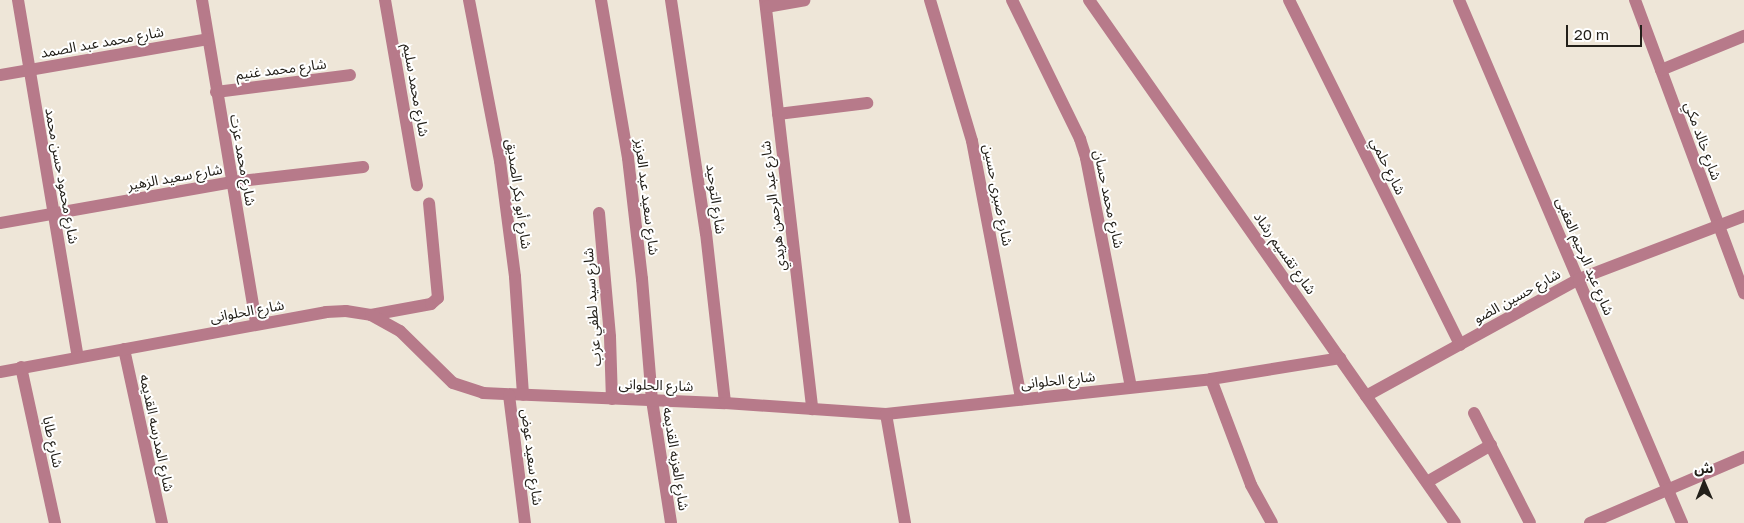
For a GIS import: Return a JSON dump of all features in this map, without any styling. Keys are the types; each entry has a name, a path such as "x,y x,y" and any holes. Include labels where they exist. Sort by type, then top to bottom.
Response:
{"street":[{"name":"شارع محمود حسن محمد","path":"18,0 28,70 78,357"},
{"name":"شارع محمد عزت","path":"202,0 256,324"},
{"name":"شارع محمد سليم","path":"385,0 417,185"},
{"name":"شارع أبو بكر الصديق","path":"469,0 480,45 500,161 514,277 523,395"},
{"name":"شارع سعيد عبد العزيز","path":"601,0 628,158 642,279 652,400"},
{"name":"شارع التوحيد","path":"671,0 706,233 725,403"},
{"path":"766,3 804,0"},
{"name":"شارع صبرى حسين","path":"930,0 972,141 1021,399"},
{"name":"شارع محمد حسان","path":"1012,0 1080,139 1086,158 1131,388"},
{"name":"شارع حلمي","path":"1289,0 1460,345"},
{"name":"شارع عبد الرحيم العقبى","path":"1459,0 1682,523"},
{"name":"شارع خالد مكي","path":"1635,0 1744,293"},
{"name":"شارع تقسيم رشاد","path":"1091,1 1455,523"},
{"name":"شارع عبد الرحمن هريدي","path":"766,3 812,409"},
{"path":"1661,70 1744,36"},
{"name":"شارع محمد عبد الصمد","path":"0,75 208,39"},
{"name":"شارع محمد غنيم","path":"216,92 350,75"},
{"path":"778,114 866,103"},
{"name":"شارع سعيد الزهير","path":"0,223 232,182 363,167"},
{"path":"372,315 431,304 438,298 428,202"},
{"name":"شارع سيد لطفي عزب","path":"598,214 610,337 612,399"},
{"name":"شارع حسين الضو","path":"1366,396 1579,279 1744,216"},
{"name":"شارع الحلوانى","path":"0,372 256,324 326,312 346,311 372,315 400,331 453,383 483,393 725,403 886,414 1211,379 1340,358"},
{"name":"شارع المدرسه القديمه","path":"124,349 162,523"},
{"name":"شارع طابا","path":"21,367 55,523"},
{"path":"1211,379 1251,485 1272,523"},
{"name":"شارع سعيد عوض","path":"508,395 525,523"},
{"name":"شارع العزبه القديمه","path":"652,400 671,523"},
{"path":"1474,413 1530,523"},
{"path":"886,414 905,523"},
{"path":"1426,482 1491,445"},
{"path":"1590,523 1744,457"}]}
